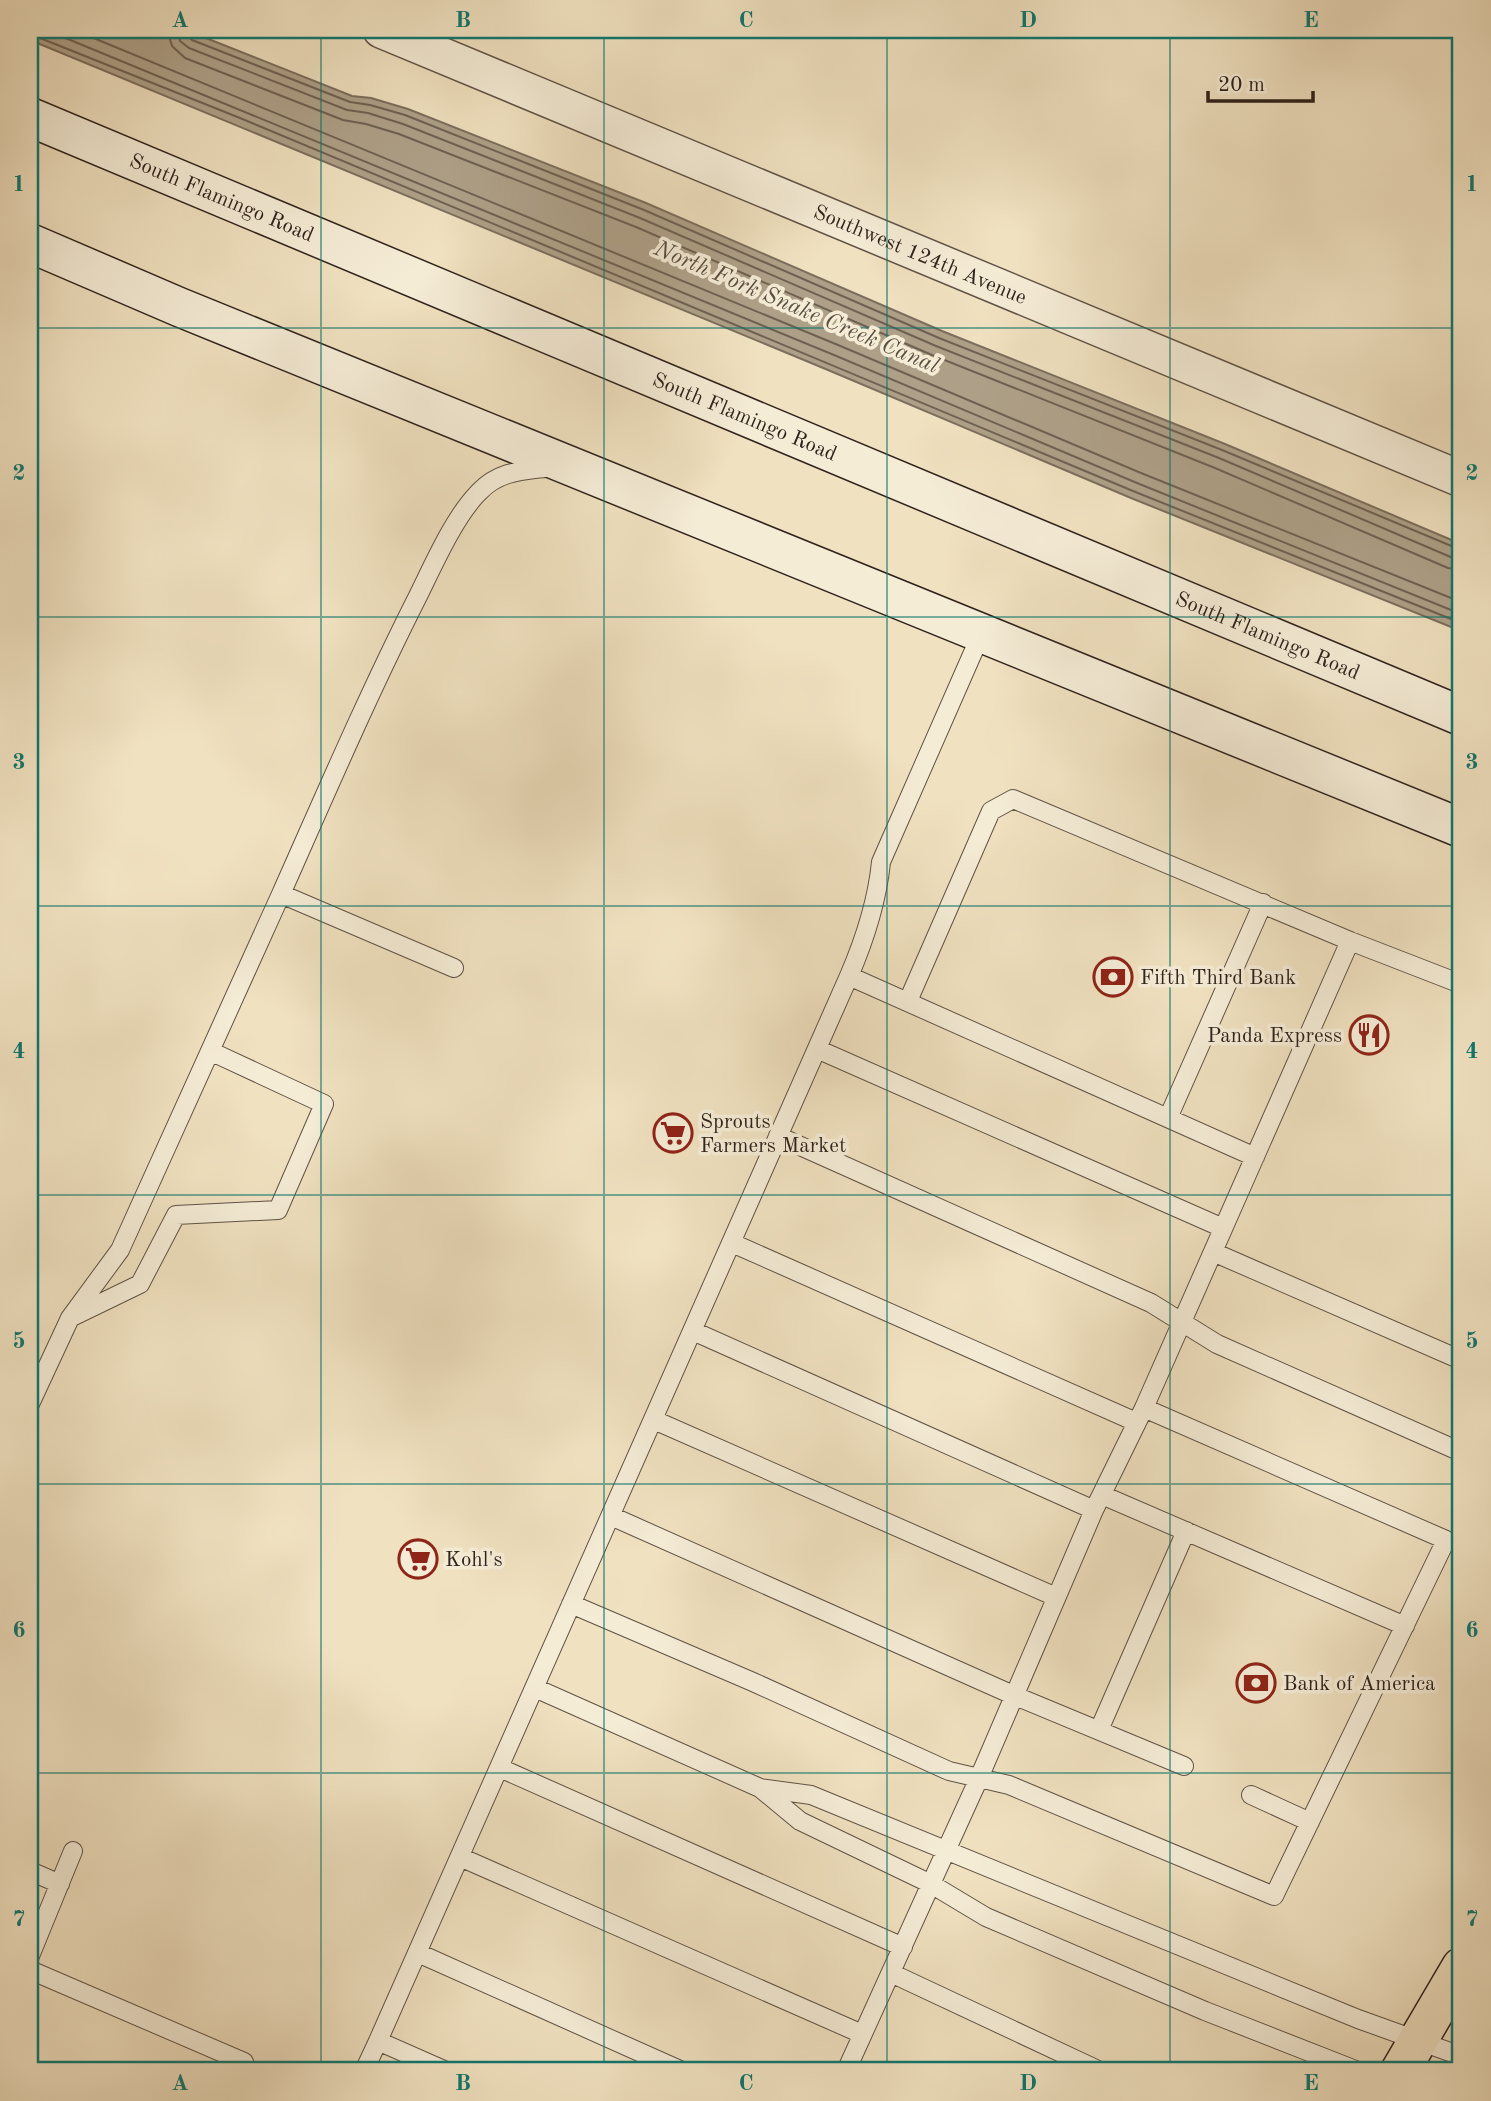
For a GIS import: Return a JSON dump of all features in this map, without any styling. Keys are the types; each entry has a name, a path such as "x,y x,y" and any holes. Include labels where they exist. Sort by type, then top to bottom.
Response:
{"main road":[{"name":"South Flamingo Road","path":"30,117 1461,716"},
{"path":"30,243 179,307 1461,828"},
{"path":"1409,2056 1461,1967"}],"street":[{"name":"Southwest 124th Avenue","path":"381,30 1461,479"}],"lane":[{"path":"30,1404 71,1318 120,1250 394,644 437,558 465,510 479,492 502,474 567,464"},
{"path":"363,2071 418,1953 868,932 881,862 982,632"},
{"path":"908,1001 991,811 1013,799 1461,985"},
{"path":"281,894 454,968"},
{"path":"1167,1118 1263,903"},
{"path":"846,2071 946,1852 1098,1502 1182,1322 1350,941"},
{"path":"849,976 1255,1157"},
{"path":"817,1049 1223,1228"},
{"path":"71,1318 140,1284 176,1215 278,1210 324,1104 210,1051"},
{"path":"778,1136 1151,1303 1217,1344 1461,1452"},
{"path":"571,1604 753,1682 948,1772 1009,1785 1274,1896 1446,1539 1140,1415 732,1243"},
{"path":"1213,1252 1461,1360"},
{"path":"693,1331 1098,1502 1186,1531 1405,1626"},
{"path":"654,1420 1056,1597"},
{"path":"611,1516 1013,1695 1185,1766"},
{"path":"1099,1730 1186,1531"},
{"path":"535,1688 761,1788 811,1795 1358,2020 1409,2056 1461,2056"},
{"path":"500,1768 903,1947"},
{"path":"761,1788 800,1821 931,1884 986,1917 1205,2011 1358,2071"},
{"path":"1251,1795 1310,1822"},
{"path":"30,1956 73,1851"},
{"path":"460,1857 862,2034"},
{"path":"30,1871 60,1884"},
{"path":"418,1953 682,2071"},
{"path":"30,1970 244,2062"},
{"path":"891,1973 1100,2071"},
{"path":"378,2041 446,2071"}],"water":[{"name":"North Fork Snake Creek Canal","path":"30,30 186,30 352,96 371,98 408,109 646,203 942,331 1225,444 1461,544 1461,631 1131,498 30,40"}],"place":[{"name":"Fifth Third Bank","path":"1113,977"},
{"name":"Panda Express","path":"1369,1035"},
{"name":"Sprouts Farmers Market","path":"673,1133"},
{"name":"Kohl's","path":"418,1559"},
{"name":"Bank of America","path":"1256,1683"}]}
